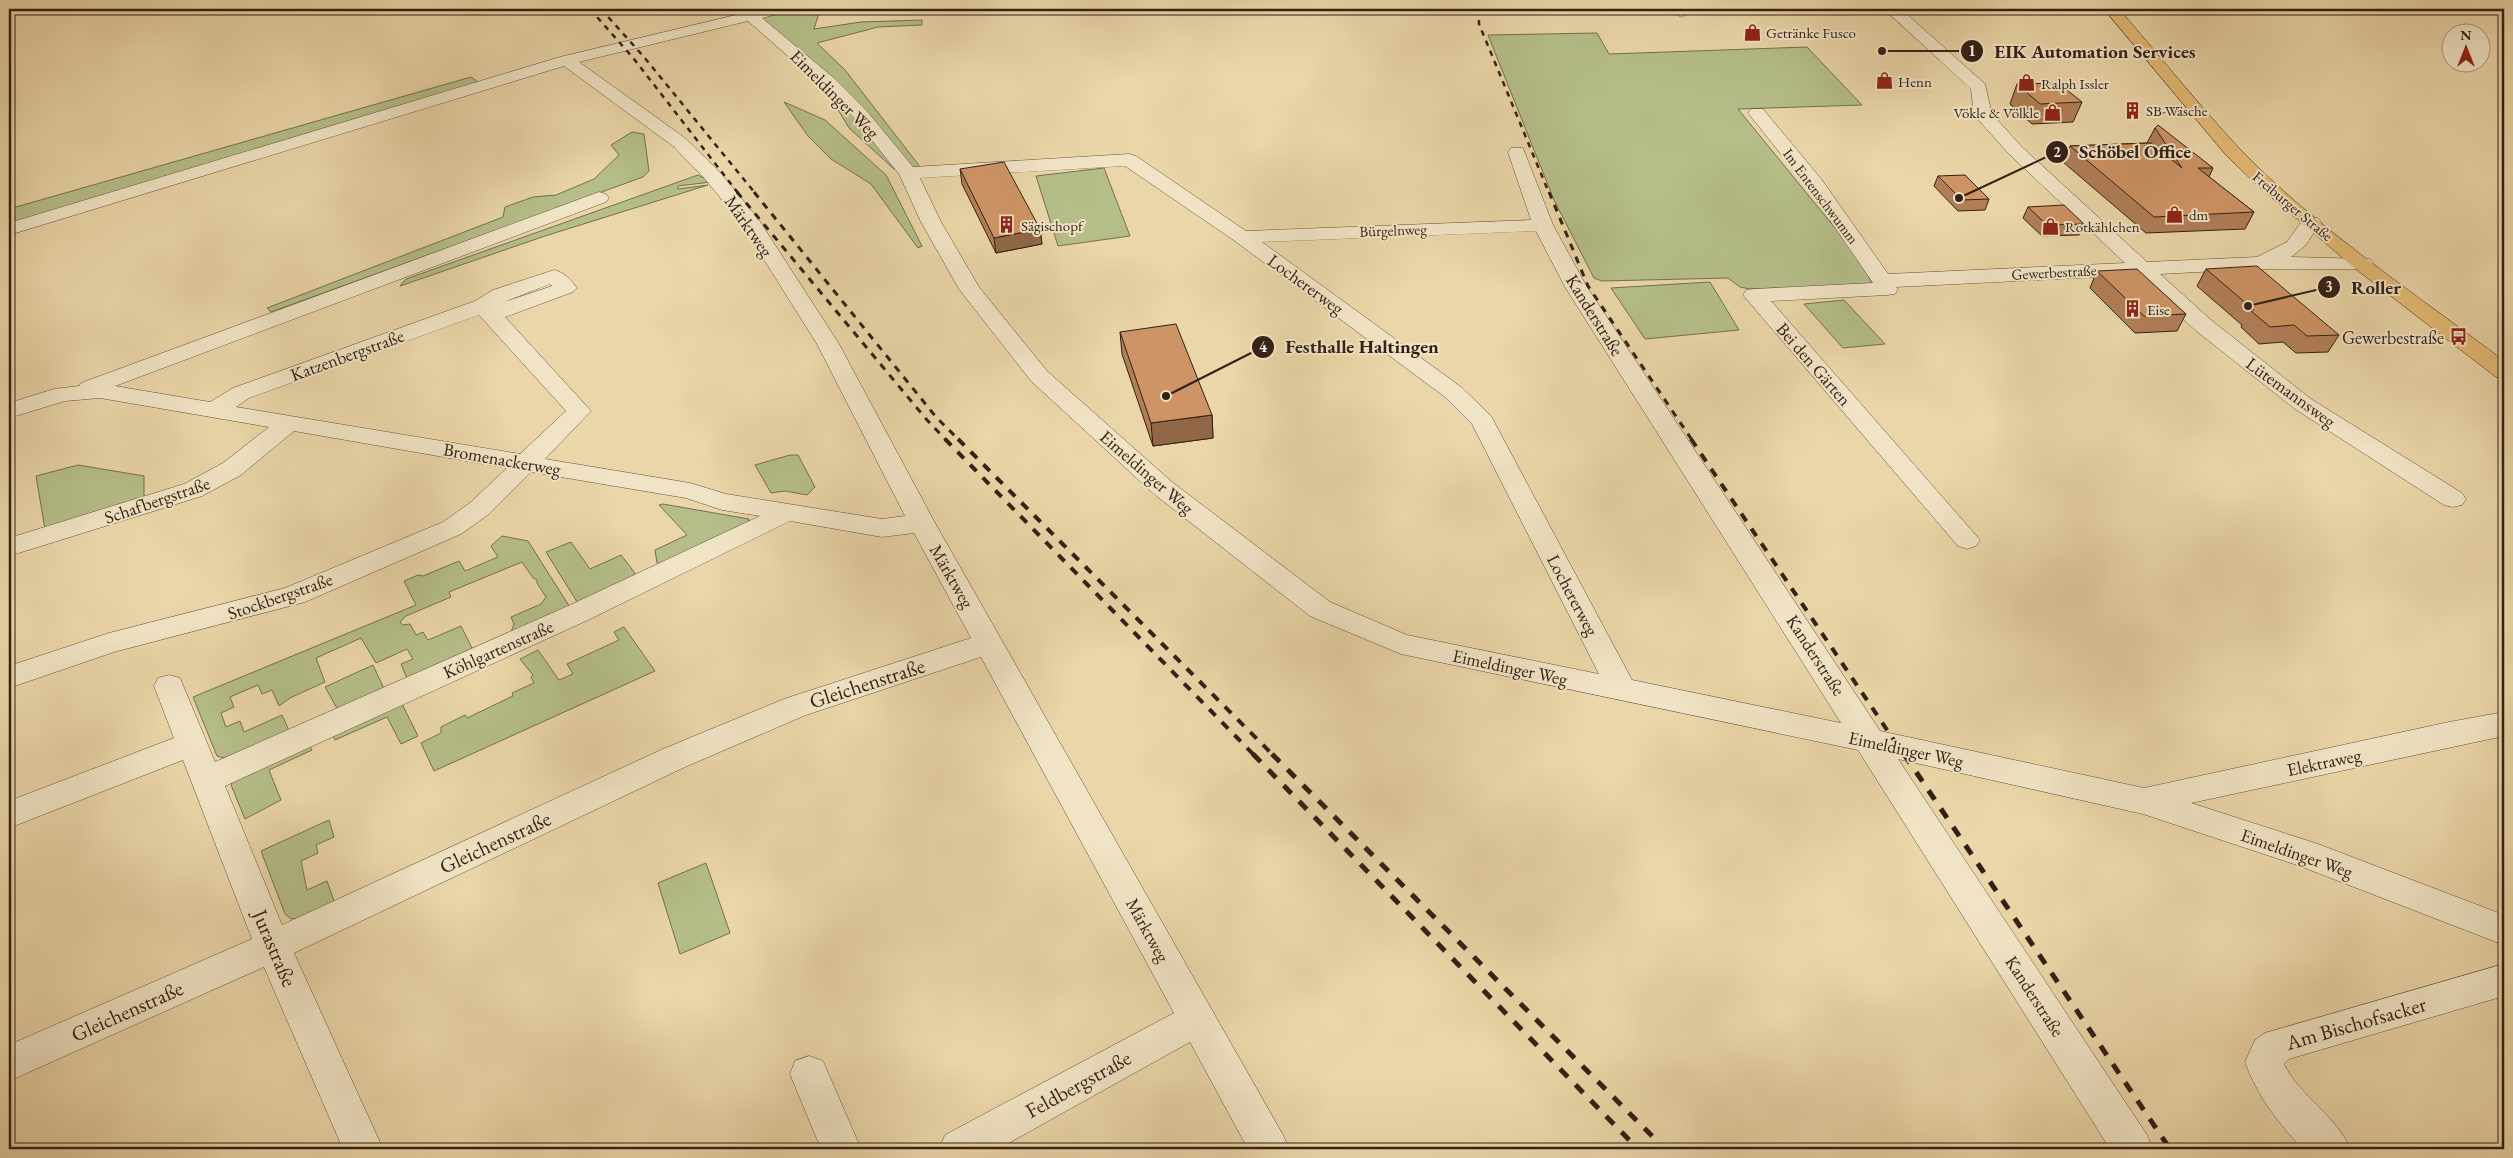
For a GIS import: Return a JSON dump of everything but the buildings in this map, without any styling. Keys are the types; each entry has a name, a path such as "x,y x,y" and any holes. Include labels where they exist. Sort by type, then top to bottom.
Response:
{"main road":[{"name":"Freiburger Straße","path":"2111,9 2232,152 2311,222 2504,372"}],"street":[{"path":"9,229 566,60 780,9"},
{"name":"Lütemannsweg","path":"1892,9 1979,88 1983,114 2016,151 2144,268 2203,325 2303,404 2453,498"},
{"name":"Eimeldinger Weg","path":"750,15 835,89 860,114 908,173 931,222 965,282 1039,376 1163,488 1320,609 1401,644 1871,741 2143,801 2306,854 2504,930"},
{"name":"Märktweg","path":"566,60 679,142 712,175 748,220 828,344 922,523 1268,1149"},
{"name":"Im Entenschwumm","path":"1757,113 1815,184 1883,281"},
{"name":"Kanderstraße","path":"1517,152 1543,226 1576,287 2133,1149"},
{"name":"Lochererweg","path":"908,173 1130,160 1242,237 1453,392 1482,421 1622,690"},
{"name":"Bromenackerweg","path":"80,391 599,198"},
{"name":"Gewerbestraße","path":"2285,254 2301,242 2311,222"},
{"name":"Bürgelnweg","path":"1242,237 1543,226"},
{"name":"Gewerbestraße","path":"2256,263 2285,254 2331,254 2363,263"},
{"name":"Gewerbestraße","path":"1883,281 2256,263 2363,263"},
{"name":"Bei den Gärten","path":"1883,281 1887,289 1754,295 1967,540"},
{"name":"Katzenbergstraße","path":"215,410 241,393 487,310 579,411 526,463"},
{"name":"Bromenackerweg","path":"9,411 62,394 80,391 100,391 690,491 722,502 882,528 922,523"},
{"name":"Schafbergstraße","path":"9,547 193,490 232,469 289,423"},
{"name":"Stockbergstraße","path":"9,677 109,643 246,610 295,594 459,524 480,508 526,463"},
{"name":"Köhlgartenstraße","path":"207,780 578,612 768,523 786,512"},
{"name":"Gleichenstraße","path":"9,1063 273,946 674,758 795,707 990,643"},
{"name":"Jurastraße","path":"169,686 273,946 363,1149"},
{"name":"Elektraweg","path":"2143,801 2449,734 2504,724"},
{"path":"9,815 192,744"},
{"name":"Am Bischofsacker","path":"2330,1149 2284,1098 2268,1076 2264,1062 2268,1053 2278,1045 2504,980"},
{"name":"Feldbergstraße","path":"959,1149 1197,1019"},
{"path":"809,1074 842,1149"}],"green space":[{"path":"729,9 825,9 820,10 814,29 861,22 922,20 922,25 878,27 817,43 845,70 921,168 894,169 849,128 818,76 787,41"},
{"path":"1597,33 1609,54 1807,47 1862,105 1738,109 1857,255 1873,285 1750,289 1740,287 1728,278 1602,281 1594,278 1554,200 1488,35"},
{"path":"471,77 488,89 209,171 9,235 9,209"},
{"path":"784,102 825,120 886,175 922,246 918,248 871,184 831,159 808,136"},
{"path":"632,132 644,134 649,171 643,177 271,312 267,308 503,217 505,207 533,197 556,195 594,179 619,155 611,145"},
{"path":"1104,168 1130,236 1058,246 1036,176"},
{"path":"698,175 711,182 678,186 678,189 708,185 545,236 400,286 406,279"},
{"path":"1710,282 1739,330 1645,339 1611,288"},
{"path":"1844,300 1885,344 1843,348 1804,304"},
{"path":"790,455 798,455 815,487 807,495 785,491 771,493 755,465"},
{"path":"78,465 144,476 144,498 45,529 36,476"},
{"path":"663,504 749,519 747,527 664,564 657,563 655,550 687,535 659,505"},
{"path":"502,536 528,541 571,609 511,632 514,624 511,617 541,604 546,597 537,580 533,578 522,562 449,592 451,597 406,616 400,622 403,625 410,624 416,635 423,632 428,640 461,626 474,652 408,681 401,664 413,659 407,649 376,663 361,638 316,658 325,682 290,698 279,706 272,690 262,694 258,685 230,697 234,707 221,713 226,727 240,721 244,732 282,715 290,733 224,758 217,756 193,697 416,605 404,581 418,575 423,576 459,561 465,571 498,557 491,546"},
{"path":"571,542 590,569 621,555 635,573 630,579 579,605 546,552"},
{"path":"624,627 655,671 434,771 421,743 441,733 441,727 465,715 467,718 513,696 512,693 534,683 531,677 533,675 520,659 538,650 559,680 573,674 567,664 619,640 614,632"},
{"path":"373,665 385,691 339,712 325,687"},
{"path":"400,700 418,736 401,744 387,717 335,740 331,731"},
{"path":"308,743 312,750 269,770 281,800 245,819 231,785 234,780"},
{"path":"329,820 334,837 316,845 318,853 301,861 307,890 327,881 335,904 303,918 291,919 285,914 261,851"},
{"path":"706,863 730,933 680,954 658,883"}],"railway":[{"path":"590,9 634,59 738,193"},
{"path":"601,9 644,57 755,193"},
{"path":"1479,9 1479,24 1549,193"},
{"path":"737,192 927,420 946,440"},
{"path":"754,192 936,417 958,439"},
{"path":"1549,192 1588,286 1692,440"},
{"path":"945,439 1254,755"},
{"path":"958,439 1273,755"},
{"path":"1691,439 1904,755"},
{"path":"1253,754 1638,1149"},
{"path":"1272,754 1665,1149"},
{"path":"1904,754 2170,1149"}],"place":[{"name":"Getränke Fusco","path":"1752,32"},
{"name":"EIK Automation Services","path":"1882,51"},
{"name":"Henn","path":"1884,81"},
{"name":"Ralph Issler","path":"2027,83"},
{"name":"SB-Wäsche","path":"2132,110"},
{"name":"Vökle & Völkle","path":"2053,112"},
{"name":"Schöbel Office","path":"1959,198"},
{"name":"dm","path":"2175,214"},
{"name":"Sägischopf","path":"1007,225"},
{"name":"Rotkählchen","path":"2051,226"},
{"name":"Roller","path":"2248,306"},
{"name":"Eise","path":"2133,309"},
{"name":"Gewerbestraße","path":"2458,337"},
{"name":"Festhalle Haltingen","path":"1166,396"}]}
